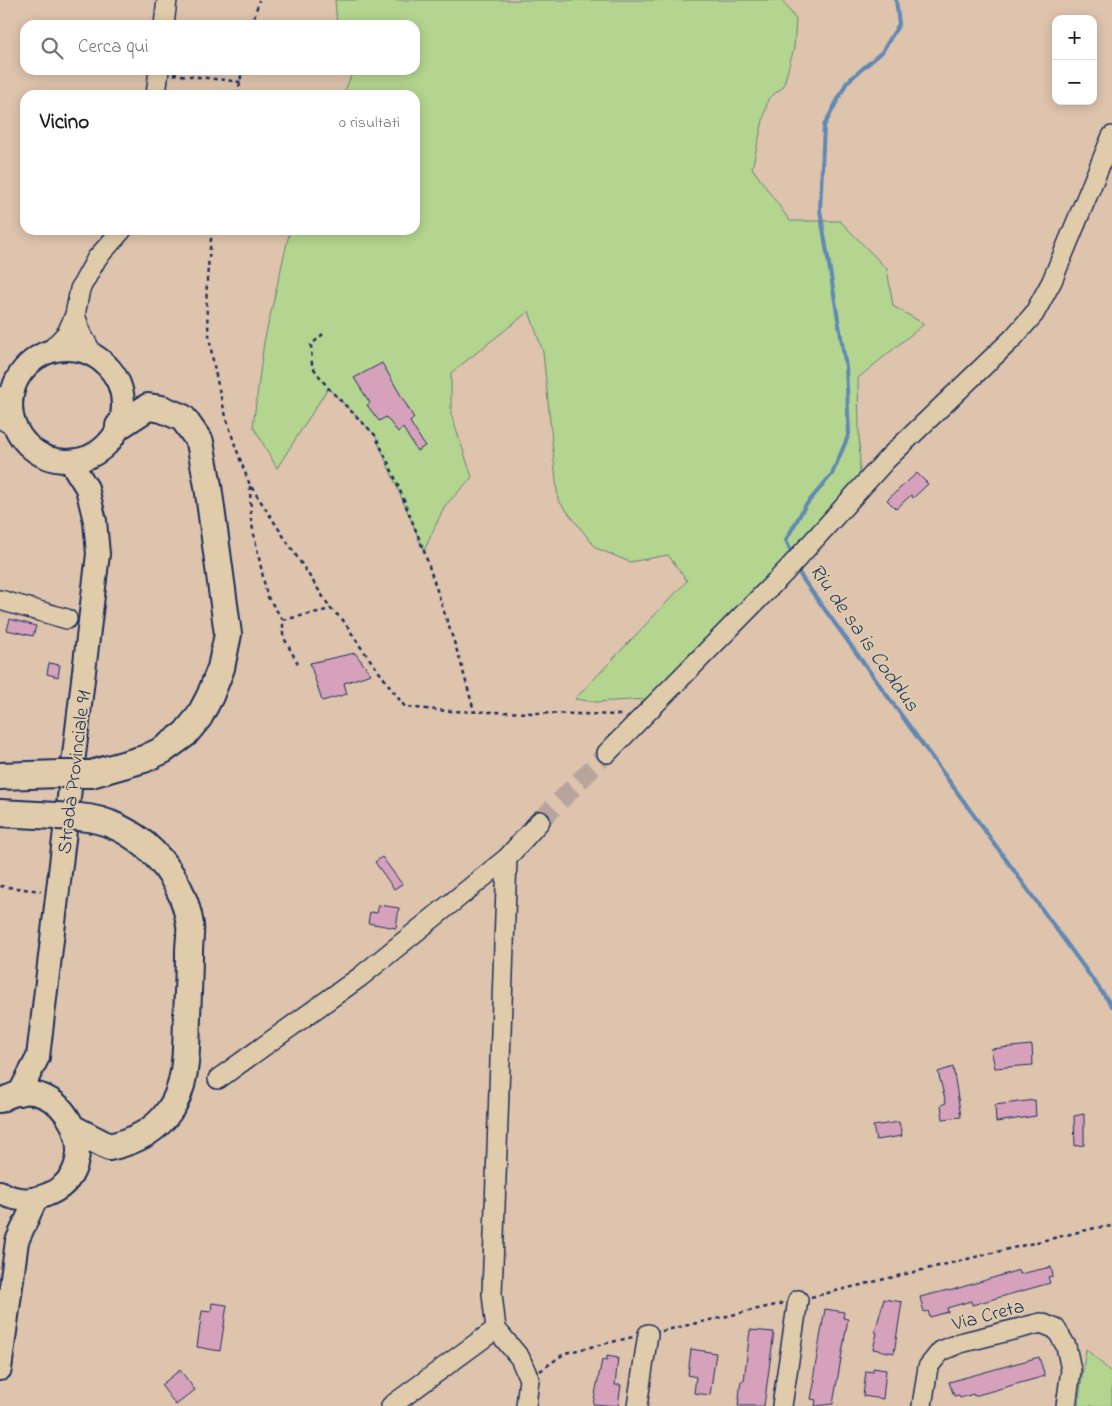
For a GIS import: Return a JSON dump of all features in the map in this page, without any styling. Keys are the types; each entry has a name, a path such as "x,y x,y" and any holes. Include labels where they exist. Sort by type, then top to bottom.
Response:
{"highway":[{"path":"0,776 97,773 144,759 163,750 185,734 199,717 221,668 228,634 208,486 200,442 183,418 162,409 148,408 119,426"},
{"path":"0,813 67,816 100,821 118,828 151,849 164,863 173,879 190,925 186,1053 183,1076 170,1110 159,1124 144,1135 109,1147 76,1130"}],"main road":[{"path":"65,348 80,350 94,356 106,365 116,377 122,391 123,408 119,426 110,442 96,453 70,461 53,460 37,453 7,423 11,410 6,395 20,374 33,360 50,351 65,348"},
{"name":"Strada Provinciale 91","path":"87,488 96,453"},
{"name":"Strada Provinciale 91","path":"54,1102 38,1057 98,554 95,520 87,488 70,461"},
{"name":"Strada Provinciale 91","path":"9,1097 38,1057"},
{"path":"2,1194 25,1200 36,1199 56,1190 72,1174 78,1152 76,1130 71,1119 54,1102 37,1095 9,1097"},
{"path":"2,1194 17,1241"},
{"path":"0,1369 17,1241 36,1199"}],"street":[{"path":"165,20 167,0"},
{"path":"157,90 158,75"},
{"path":"607,753 795,562 887,459 1013,338 1034,314 1052,281 1112,136"},
{"path":"50,351 67,333 75,315 80,288 97,258 118,235"},
{"path":"75,315 82,335 94,356"},
{"path":"0,600 67,619"},
{"path":"218,1079 360,978 507,858 540,821"},
{"path":"507,858 492,1294 496,1329 520,1358 529,1379 526,1406"},
{"path":"782,1406 798,1300"},
{"name":"Via Creta","path":"922,1406 928,1367 941,1351 960,1343 1042,1323 1056,1329 1066,1346 1071,1370 1066,1406"},
{"path":"391,1406 475,1342 496,1329"},
{"path":"637,1406 648,1334"}],"path":[{"path":"253,20 259,0"},
{"path":"189,75 241,82"},
{"path":"239,90 242,75"},
{"path":"212,235 207,314 220,401 250,486 331,609 343,620 405,707 424,710 643,715"},
{"path":"323,334 311,345 312,366 328,388 375,435 379,443 424,551 460,660 474,711"},
{"path":"250,486 252,520 267,596 284,620 282,636 298,664"},
{"path":"284,620 331,609"},
{"path":"0,886 58,893"},
{"path":"529,1379 565,1353 798,1300 1086,1230 1112,1226"}],"green space":[{"path":"335,0 782,0 796,20 794,48 783,87 768,99 752,168 790,221 840,221 887,269 893,306 924,324 858,378 860,476 782,564 649,699 596,702 575,699 687,581 668,555 630,562 596,548 558,500 543,352 529,311 451,373 451,414 472,477 444,507 424,551 375,435 328,388 277,468 253,426 264,342 289,235 420,235 420,90 345,90 350,75 420,75 420,20 337,20"},
{"path":"1086,1349 1112,1373 1112,1406 1078,1406"}],"building":[{"path":"382,363 414,418 410,422 425,446 417,451 403,428 398,432 386,417 379,421 367,405 370,403 354,378"},
{"path":"917,473 928,484 913,498 911,495 896,509 887,500"},
{"path":"10,619 36,626 33,636 7,630"},
{"path":"355,653 371,674 344,683 347,694 322,701 310,663"},
{"path":"49,663 60,665 58,677 47,674"},
{"path":"382,857 402,884 394,889 375,862"},
{"path":"379,905 399,908 396,928 368,923 370,912 377,913"},
{"path":"1032,1045 1033,1065 995,1068 991,1049"},
{"path":"953,1067 961,1117 943,1119 941,1105 946,1103 938,1072"},
{"path":"1035,1100 1036,1116 996,1122 995,1105"},
{"path":"1084,1114 1084,1145 1075,1146 1074,1116"},
{"path":"899,1122 902,1136 876,1140 873,1126"},
{"path":"1051,1267 1053,1276 1048,1277 1050,1283 972,1305 971,1301 947,1308 948,1312 930,1317 928,1311 924,1312 920,1297 949,1291 1019,1270 1020,1274"},
{"path":"884,1299 902,1302 894,1353 873,1349 877,1333 875,1332"},
{"path":"212,1303 227,1305 220,1351 197,1347 202,1311 211,1312"},
{"path":"825,1309 844,1312 843,1318 848,1319 833,1404 815,1406 816,1400 811,1399 815,1379 813,1379"},
{"path":"750,1330 774,1332 764,1406 738,1406 741,1381 744,1381"},
{"path":"691,1349 716,1353 710,1395 694,1393 696,1377 688,1375"},
{"path":"607,1356 618,1358 615,1385 621,1385 618,1406 593,1404 602,1360 607,1361"},
{"path":"1039,1357 1045,1376 974,1396 973,1394 960,1398 959,1395 954,1396 949,1382"},
{"path":"873,1368 886,1370 883,1399 863,1396 866,1371 873,1372"},
{"path":"180,1370 195,1390 176,1405 161,1385"}],"waterway":[{"name":"Riu de sa is Coddus","path":"792,554 786,540 805,506 832,474 849,434 846,367 820,210 824,126 847,82 882,52 899,24 896,0"},
{"name":"Riu de sa is Coddus","path":"797,568 802,578 1112,1006"}],"tunnel":[{"path":"540,821 607,753"}]}
